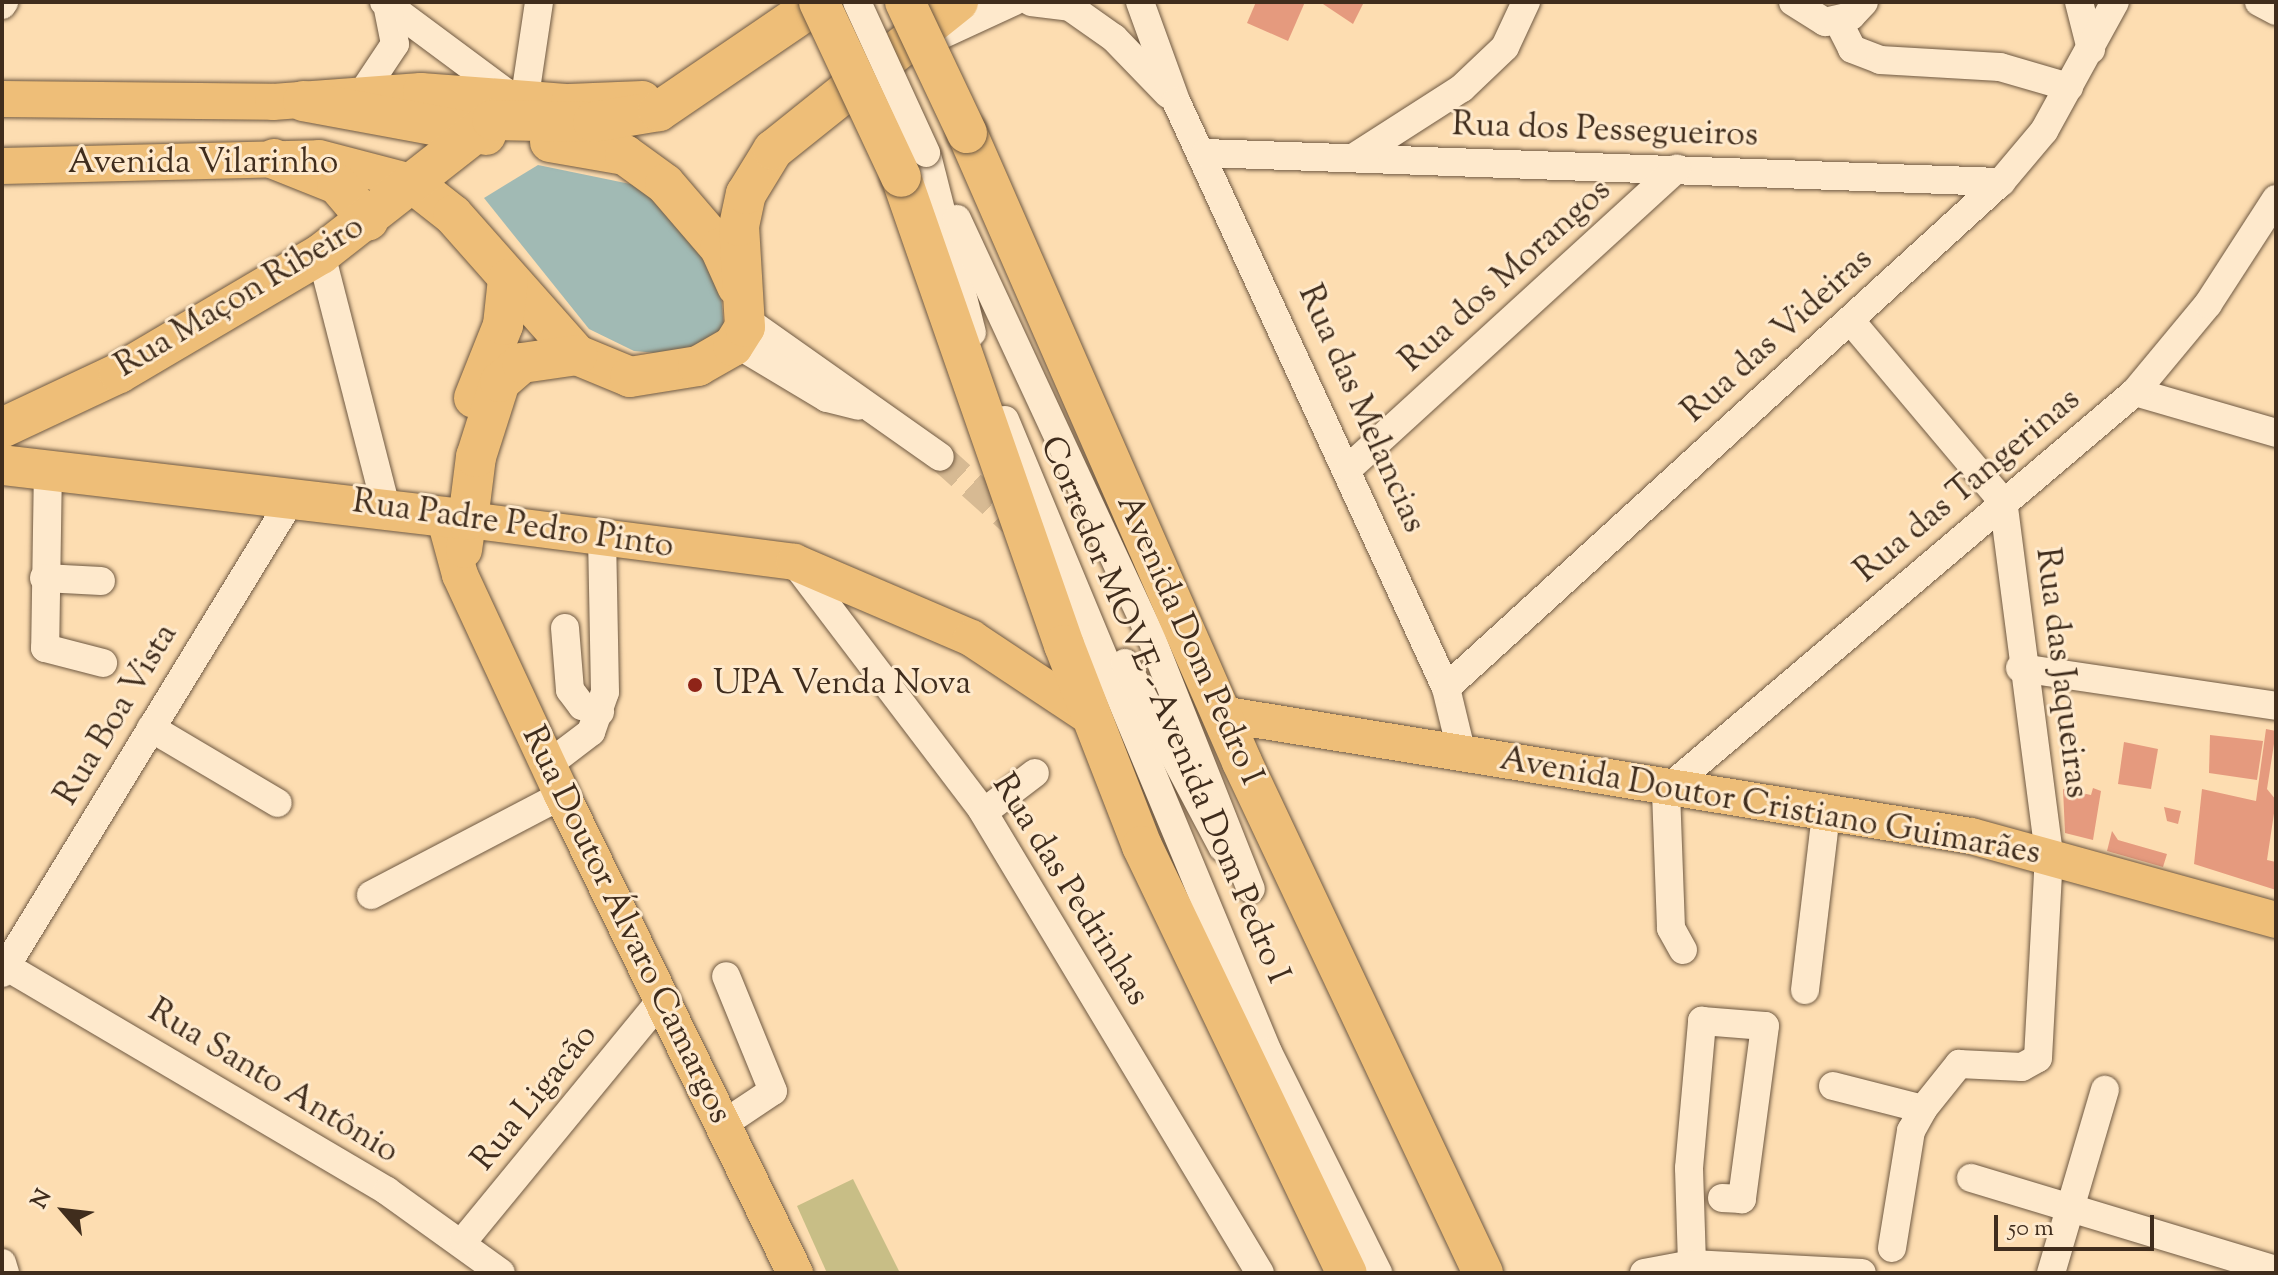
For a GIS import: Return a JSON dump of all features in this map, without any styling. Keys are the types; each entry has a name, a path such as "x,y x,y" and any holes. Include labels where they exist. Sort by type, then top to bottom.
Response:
{"highway":[{"name":"Avenida Vilarinho","path":"688,92 819,2"},
{"path":"819,2 914,167 1064,645 1142,846 1347,1273"},
{"name":"Avenida Dom Pedro I","path":"905,2 1238,728 1483,1273"},
{"path":"742,324 739,226 746,194 773,150 958,2"},
{"name":"Rua Maçon Ribeiro","path":"8,426 119,373 321,254 368,220 469,133 516,115 625,119 688,92"},
{"path":"303,101 469,133 625,155 693,214 720,248 742,324"},
{"path":"274,159 337,184 368,220"},
{"name":"Avenida Vilarinho","path":"411,182 453,215 577,355 630,377 664,376 742,324"},
{"name":"Rua Doutor Álvaro Camargos","path":"456,518 465,422 503,325 508,279"},
{"name":"Rua Doutor Álvaro Camargos","path":"456,518 500,382 522,363 577,355"},
{"path":"8,426 26,465"},
{"name":"Rua Padre Pedro Pinto","path":"26,465 294,495 456,518"}],"main road":[{"name":"Avenida Vilarinho","path":"2,99 303,101 361,95 515,94 612,101 688,92"},
{"name":"Avenida Vilarinho","path":"2,166 274,159 351,163 411,182"},
{"name":"Rua Padre Pedro Pinto","path":"456,518 794,562 1004,659 1090,717"},
{"name":"Rua Doutor Álvaro Camargos","path":"456,518 460,575 661,1000 795,1273"},
{"name":"Rua Padre Pedro Pinto","path":"1004,659 1044,661 1064,645"},
{"name":"Avenida Doutor Cristiano Guimarães","path":"1238,728 1462,754 2049,854 2276,920"}],"street":[{"path":"386,3 515,94 539,2"},
{"name":"Corredor MOVE - Avenida Dom Pedro I","path":"857,2 914,167 1151,637 1251,889 1197,811 1125,663"},
{"path":"885,61 1013,2"},
{"name":"Rua das Melancias","path":"1031,2 1070,7 1114,38 1176,101"},
{"name":"Rua das Melancias","path":"1140,2 1176,101 1205,153 1446,688 1462,754"},
{"path":"1354,157 1462,88 1505,47 1526,2"},
{"path":"1793,2 1811,19 1838,21 1864,2"},
{"path":"2079,2 2091,49"},
{"name":"Rua das Videiras","path":"1446,688 2001,182 2044,131 2115,2"},
{"path":"2259,2 2276,11"},
{"path":"361,95 395,44 386,3"},
{"path":"1838,21 1852,49 1880,60 2000,67 2069,87"},
{"name":"Rua dos Pessegueiros","path":"1205,153 2001,182"},
{"name":"Corredor MOVE - Avenida Dom Pedro I","path":"914,167 944,216 977,354 1206,909 1378,1273"},
{"name":"Rua dos Morangos","path":"1349,468 1677,169"},
{"name":"Rua das Tangerinas","path":"1666,790 2135,392 2208,304 2276,199"},
{"path":"321,254 386,508"},
{"path":"1850,320 2003,502"},
{"path":"742,324 827,398 867,408 940,457"},
{"path":"2135,392 2276,433"},
{"path":"26,465 44,578 45,648 103,663"},
{"name":"Rua Boa Vista","path":"3,968 294,495"},
{"name":"Rua das Jaqueiras","path":"1923,1109 1959,1064 2022,1067 2038,1058 2049,854 2020,668 2003,502"},
{"path":"371,895 528,813 591,732 600,712 608,649 602,539"},
{"name":"Rua das Pedrinhas","path":"794,562 984,812 1260,1273"},
{"path":"44,578 101,581"},
{"path":"565,628 570,690 582,706 600,712"},
{"path":"2020,668 2276,706"},
{"path":"151,728 278,803"},
{"path":"984,812 1035,773"},
{"path":"1666,790 1671,928 1683,950"},
{"path":"1197,811 1206,909"},
{"path":"1805,990 1826,815"},
{"name":"Rua Santo Antônio","path":"3,968 464,1240 501,1273"},
{"path":"722,1125 773,1091 726,976"},
{"name":"Rua Ligacão","path":"464,1240 661,1000"},
{"path":"1692,1264 1689,1168 1702,1021 1765,1026 1742,1199 1722,1198"},
{"path":"1833,1086 1923,1109 1911,1131 1892,1248"},
{"path":"2051,1273 2105,1090"},
{"path":"1971,1178 2276,1270"},
{"path":"2,1263 5,1273"},
{"path":"1644,1273 1692,1264 1862,1273"}],"shaded area":[{"path":"853,1179 900,1273 827,1273 797,1206"}],"water":[{"path":"538,165 640,186 719,272 724,329 680,355 634,351 589,329 484,198"}],"building":[{"path":"1256,2 1305,2 1288,41 1247,23"},
{"path":"1320,2 1364,2 1353,24"},
{"path":"2266,729 2276,731 2267,789 2276,800 2267,860 2276,862 2276,890 2194,864 2202,789 2256,801"},
{"path":"2210,735 2263,741 2257,780 2209,773"},
{"path":"2124,742 2158,749 2151,789 2118,784"},
{"path":"2093,788 2101,791 2093,840 2065,833 2063,789 2091,795"},
{"path":"2164,807 2181,811 2178,824 2167,821"},
{"path":"2112,831 2118,840 2167,854 2163,867 2107,851"}],"tunnel":[{"path":"940,457 1019,528"}],"place":[{"name":"UPA Venda Nova","path":"695,685"}]}
